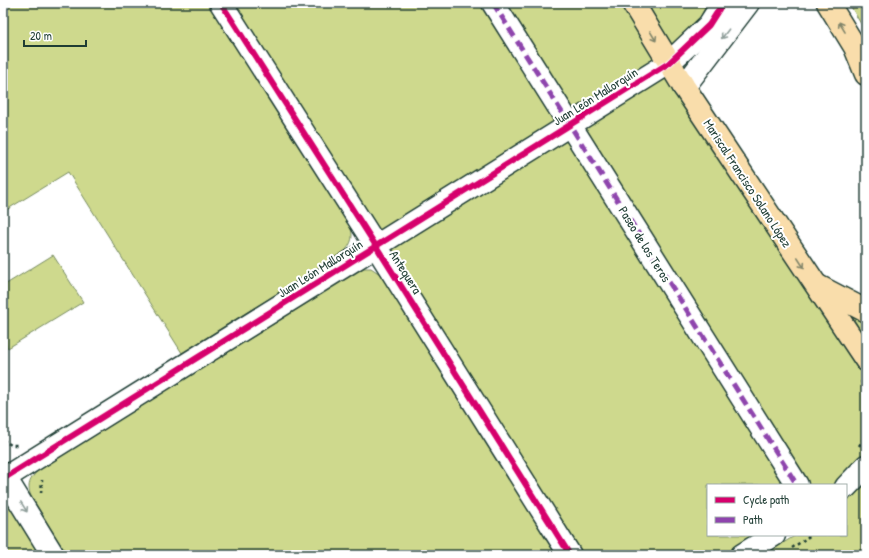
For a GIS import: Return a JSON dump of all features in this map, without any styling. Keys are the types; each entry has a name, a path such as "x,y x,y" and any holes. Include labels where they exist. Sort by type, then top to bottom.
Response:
{"main road":[{"name":"Mariscal Francisco Solano López","path":"633,3 684,87 815,285 862,368"},
{"path":"828,3 860,50 866,74"},
{"path":"815,285 866,311"}],"street":[{"name":"Antequera","path":"221,3 570,555"},
{"name":"Paseo de los Teros","path":"493,3 796,484"},
{"name":"Juan León Mallorquín","path":"4,477 669,63 709,25 723,3"},
{"path":"684,87 748,3"},
{"path":"847,486 866,466"},
{"path":"4,477 53,555"},
{"path":"742,555 780,543"}],"path":[{"path":"862,368 866,389"},
{"path":"3,440 10,445 23,444"},
{"path":"42,498 40,488 45,476"},
{"path":"780,543 807,536"}],"green space":[{"path":"3,3 210,3 350,226 352,236 351,242 345,251 182,353 68,172 3,212"},
{"path":"221,3 633,3 866,360 866,466 847,484 707,484 707,536 772,536 742,555 571,555"},
{"path":"647,3 707,3 700,18 672,45"},
{"path":"849,3 866,3 866,29 861,24"},
{"path":"53,255 83,302 8,348 3,340 3,286"},
{"path":"364,268 371,268 383,276 558,555 67,555 31,496 29,488 30,481 40,469"},
{"path":"850,313 866,319 866,339"},
{"path":"866,484 866,555 764,555 794,536 847,536 847,501"},
{"path":"3,501 11,505 43,555 3,555"}],"marked path":[{"path":"493,3 796,484"}],"cycle path":[{"path":"221,3 570,555"},
{"path":"3,479 669,63 709,25 723,3"}]}
